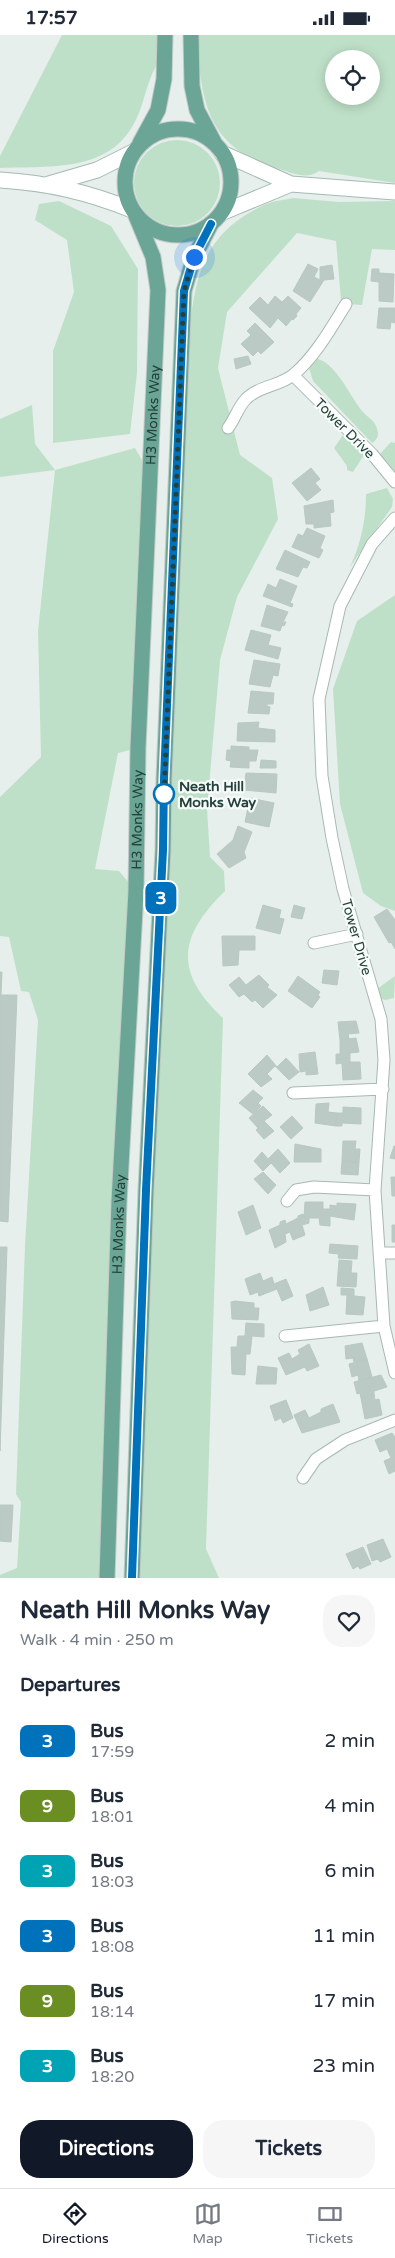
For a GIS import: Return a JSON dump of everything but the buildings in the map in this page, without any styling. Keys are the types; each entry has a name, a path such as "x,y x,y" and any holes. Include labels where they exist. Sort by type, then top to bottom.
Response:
{"main road":[{"path":"165,35 164,79 158,110 136,149 125,174 127,198 134,213 152,229 172,235 186,235 216,219 228,199 231,183 230,172 197,110 192,86 191,43"},
{"path":"136,149 158,133 182,129 200,134 218,148"},
{"name":"H3 Monks Way","path":"107,1578 119,1202 136,891 138,748 158,290 154,257 134,213"},
{"name":"H3 Monks Way","path":"132,1578 146,1190 163,850 164,779 184,291 194,257 216,219"}],"street":[{"path":"218,148 291,184 312,187 395,191"},
{"path":"48,185 97,170 136,149"},
{"path":"0,180 48,185 93,194 134,213"},
{"path":"216,219 291,184"},
{"path":"228,428 236,418 244,400 252,394 293,375 324,339 346,304"},
{"name":"Tower Drive","path":"293,375 372,454 395,481"},
{"name":"Tower Drive","path":"395,518 372,544 340,606 319,699 322,776 330,829 343,889 381,1019 384,1059 383,1089 375,1190 384,1326 395,1373"},
{"path":"314,943 356,934"},
{"path":"293,1093 383,1089"},
{"path":"287,1201 296,1190 314,1187 375,1190"},
{"path":"379,1253 395,1253"},
{"path":"285,1335 384,1326"},
{"path":"303,1478 316,1459 345,1440 395,1420"}],"green space":[{"path":"62,35 165,35 165,42 132,127 120,142 106,153 90,160 73,164 0,168 0,156"},
{"path":"197,35 395,35 395,183 319,171 309,175 299,175 255,160 236,148 222,135 212,119 205,101 201,81"},
{"path":"177,140 193,143 201,147 213,159 217,167 220,183 217,199 213,207 201,219 193,223 177,226 161,223 153,219 141,207 137,199 134,183 137,167 141,159 153,147 161,143"},
{"path":"293,198 339,202 395,201 395,250 372,249 362,305 346,304 341,300 336,241 297,233 227,312 218,368 240,455 272,478 278,519 237,597 220,660 207,809 210,857 224,871 225,891 209,908 198,924 191,939 188,955 190,970 196,985 207,1001 223,1018 206,1549 219,1578 132,1578 179,408 195,291 207,257 216,242 228,228 244,216 267,204"},
{"path":"59,201 111,226 138,269 137,373 130,434 53,443 53,351 74,292 67,240 35,220 39,204"},
{"path":"313,358 329,365 363,412 374,422 378,433 377,438 372,443 313,381 309,368"},
{"path":"32,405 35,444 55,470 0,477 0,419"},
{"path":"343,435 364,455 353,472 347,470 347,466 334,448"},
{"path":"391,442 395,443 395,475 383,463 380,454"},
{"path":"135,448 150,474 138,748 118,753 95,869 119,871 136,891 106,1578 0,1578 0,1575 17,1568 21,1502 16,1494 25,1246 38,1020 29,992 21,991 9,937 0,936 0,797 41,757 38,631 55,470"},
{"path":"387,488 393,499 392,507 350,567 362,531 366,494"},
{"path":"395,595 395,911 381,906 363,893 340,804 333,689 357,621"},
{"path":"395,976 394,998 385,1000 378,997 377,989"}],"bus line":[{"name":"3","path":"132,1578 135,1445 163,850 164,779 184,291 194,257 211,224"}],"place":[{"name":"Neath Hill Monks Way","path":"164,794"}],"route":[{"path":"164,794 164,797 184,291 194,257"}]}
